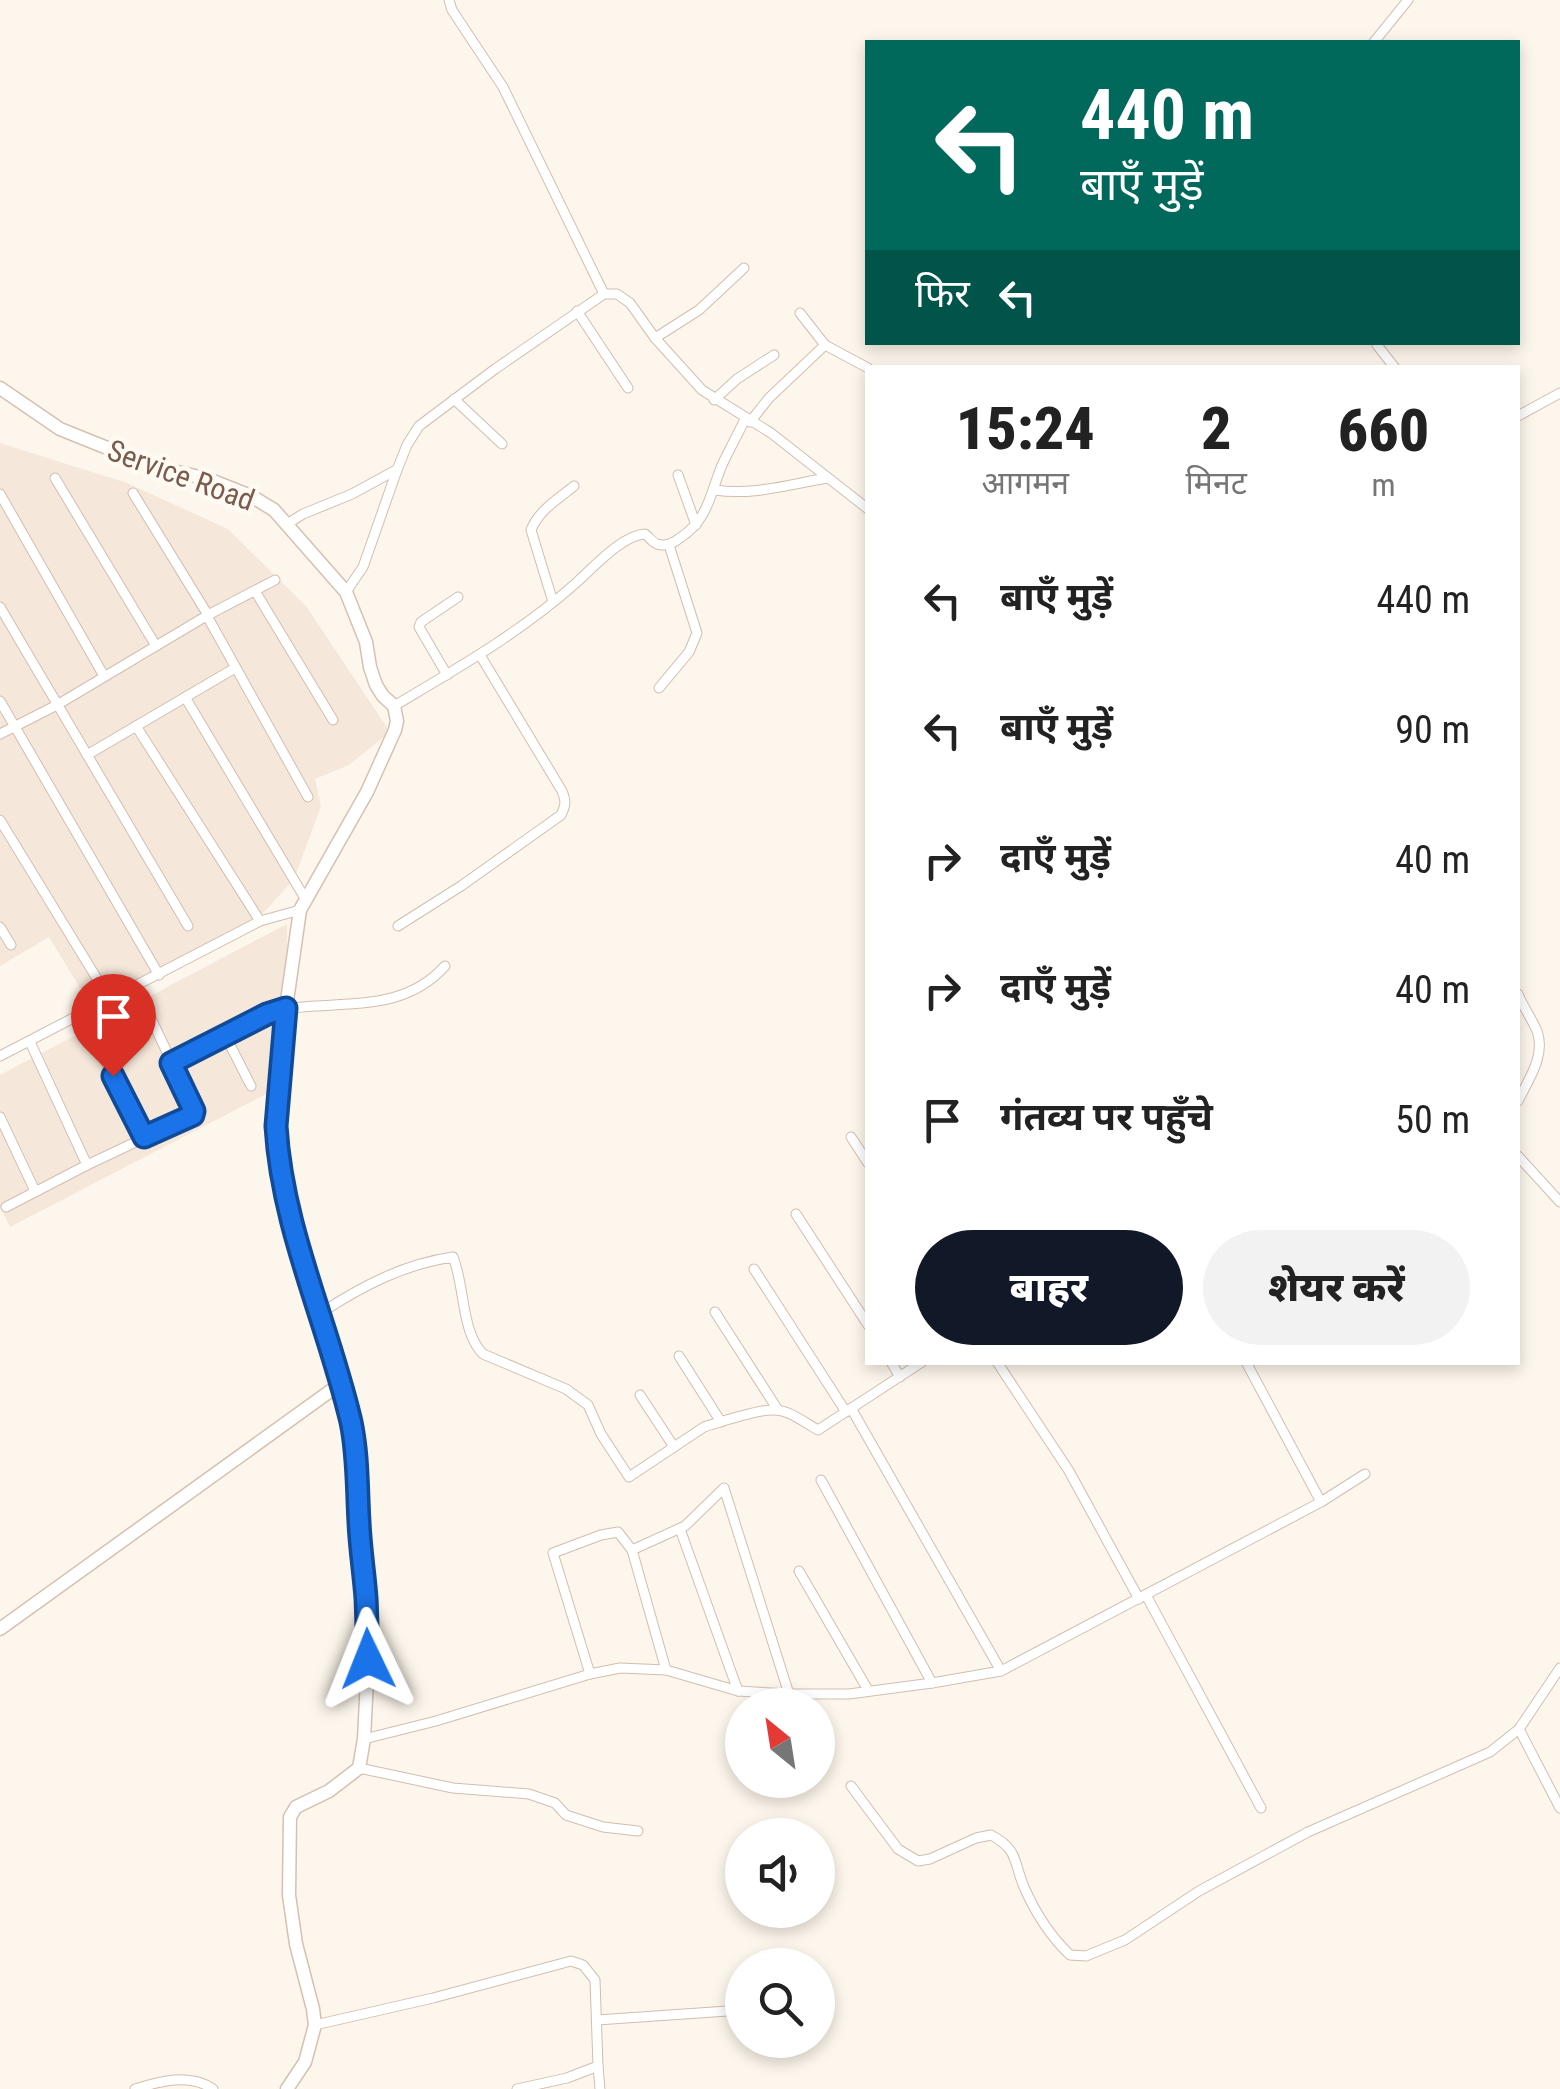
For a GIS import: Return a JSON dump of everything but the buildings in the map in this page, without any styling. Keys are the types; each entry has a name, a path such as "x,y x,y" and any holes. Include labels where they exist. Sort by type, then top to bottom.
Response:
{"street":[{"path":"449,0 504,87 604,294"},
{"path":"1376,40 1408,0"},
{"path":"655,338 699,310 744,268"},
{"path":"346,592 363,566 397,470 419,426 604,294 617,294 630,303 655,338 714,400 771,434 865,507"},
{"path":"577,311 628,388"},
{"path":"800,313 826,345 865,366"},
{"path":"287,2089 305,2062 315,2025 289,1895 290,1817 296,1807 329,1792 359,1768 364,1739 367,1628 352,1426 292,1228 277,1145 286,1008 303,905 367,792 397,721 394,706 506,638 630,537 644,534 658,544 669,545 696,526 715,490 721,468 748,421 826,345"},
{"path":"1377,345 1393,365"},
{"path":"714,400 736,378 774,355"},
{"name":"Service Road","path":"0,388 60,428 152,466 208,478 274,510 346,592 366,642 376,684 394,706"},
{"path":"1520,415 1560,393"},
{"path":"454,398 502,444"},
{"path":"288,524 397,470"},
{"path":"678,476 696,526"},
{"path":"55,478 156,646"},
{"path":"715,490 736,494 828,478"},
{"path":"553,602 531,530 543,511 574,486"},
{"path":"133,493 208,616 308,797"},
{"path":"0,494 104,676"},
{"path":"659,688 689,652 697,632 669,545"},
{"path":"0,734 275,580"},
{"path":"256,590 333,720"},
{"path":"447,675 418,627 458,598"},
{"path":"0,607 188,926"},
{"path":"398,926 462,886 564,809 562,791 480,655"},
{"path":"87,755 235,668"},
{"path":"185,698 303,905"},
{"path":"0,701 159,974"},
{"path":"136,726 260,921"},
{"path":"0,820 110,1000"},
{"path":"0,1056 260,921 303,905"},
{"path":"0,927 10,945"},
{"path":"171,1063 267,1014 286,1008 395,998 418,990 445,966"},
{"path":"6,1206 193,1115 136,987"},
{"path":"1520,998 1538,1034 1540,1049 1538,1062 1520,1096"},
{"path":"82,1015 144,1137"},
{"path":"225,1035 251,1086"},
{"path":"30,1042 87,1165"},
{"path":"0,1118 36,1191"},
{"path":"851,1138 865,1159"},
{"path":"1520,1158 1560,1202"},
{"path":"796,1214 865,1320"},
{"path":"320,1313 390,1274 452,1257 472,1343 483,1354 566,1389 588,1405 629,1478 704,1427 721,1422 778,1410 818,1430 917,1365"},
{"path":"754,1270 848,1410 1001,1671"},
{"path":"715,1312 778,1410"},
{"path":"679,1356 721,1422"},
{"path":"894,1365 900,1376"},
{"path":"999,1365 1143,1597 1260,1808"},
{"path":"1248,1365 1320,1502"},
{"path":"0,1628 340,1384"},
{"path":"640,1395 674,1447"},
{"path":"835,1694 932,1684 1001,1671 1320,1502 1365,1474"},
{"path":"820,1480 932,1684"},
{"path":"632,1550 680,1530 724,1488 786,1688"},
{"path":"680,1530 737,1688"},
{"path":"590,1674 553,1553 618,1532 632,1550 666,1670"},
{"path":"799,1570 868,1690"},
{"path":"364,1739 620,1668 666,1670 725,1688"},
{"path":"851,1786 898,1849 918,1861 976,1838 991,1835 1006,1843 1018,1864 1023,1886 1049,1933 1070,1955 1086,1956 1125,1940 1199,1891 1308,1832 1490,1752 1519,1729 1560,1668"},
{"path":"1519,1729 1560,1808"},
{"path":"359,1768 453,1788 529,1794 555,1803 566,1815 602,1827 638,1830"},
{"path":"315,2025 571,1961 583,1965 595,1980 600,2089"},
{"path":"596,2020 725,2011"},
{"path":"517,2089 568,2078 598,2066"},
{"path":"135,2089 161,2080 192,2080 213,2089"}],"shaded area":[{"path":"0,443 127,483 228,529 306,606 390,732 349,765 315,779 321,806 294,879 257,920 96,1014 49,937 0,966"},
{"path":"287,924 288,1014 272,1091 10,1227 0,1207 0,1075"}],"route":[{"path":"113,1076 144,1137 193,1115 171,1063 286,1008 277,1145 292,1228 352,1426 368,1659"}]}
